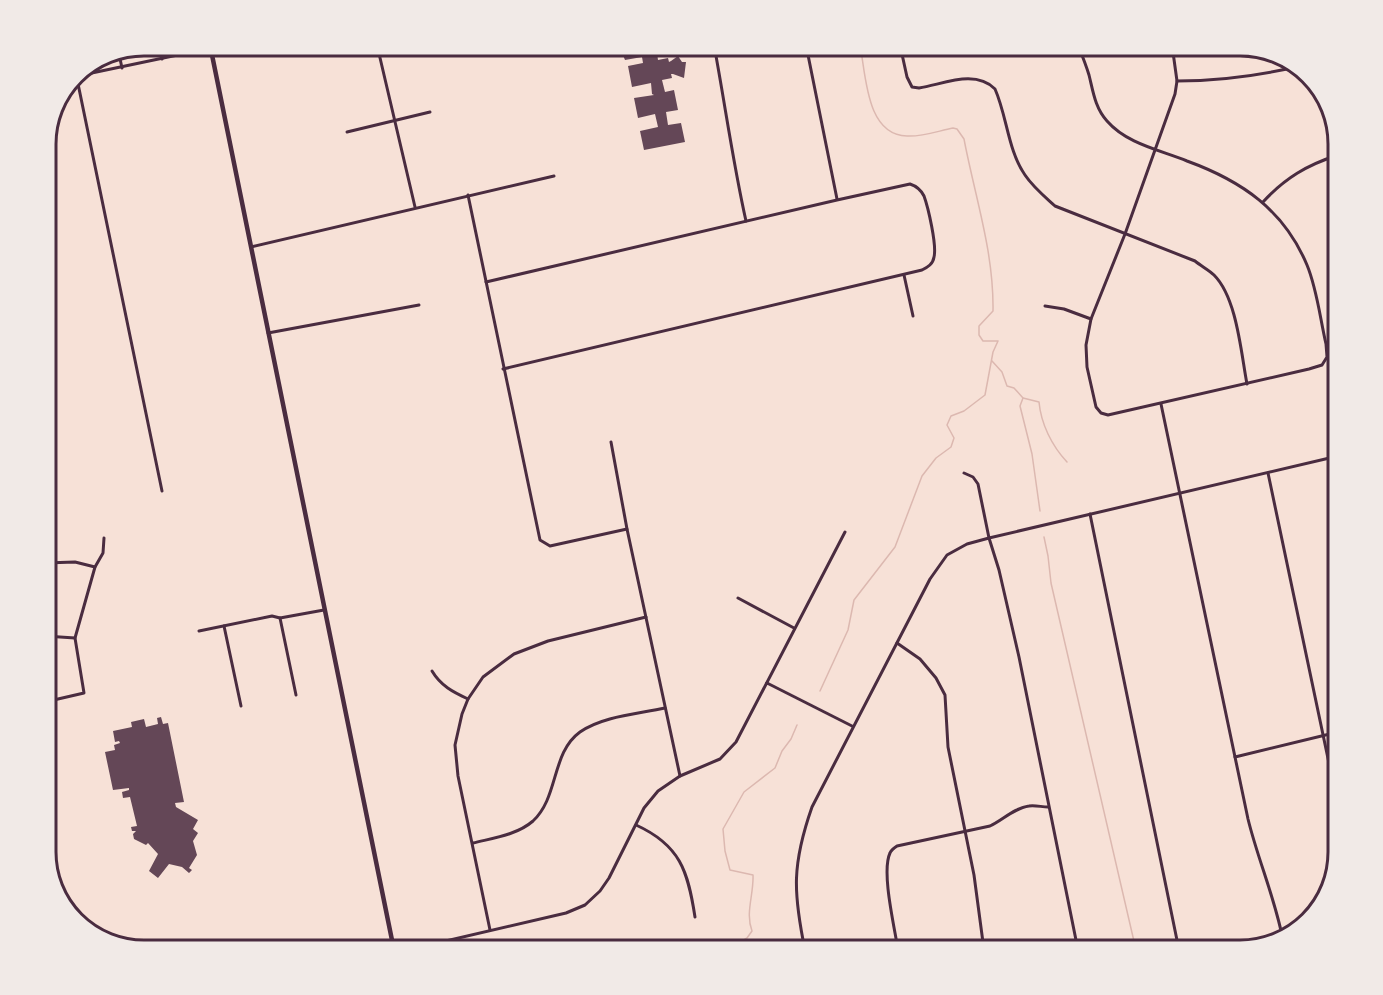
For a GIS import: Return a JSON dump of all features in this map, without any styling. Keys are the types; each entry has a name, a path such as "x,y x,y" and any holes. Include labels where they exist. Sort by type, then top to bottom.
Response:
{"main road":[{"path":"212,56 392,940"}],"street":[{"path":"91,73 173,56"},
{"path":"380,56 415,208"},
{"path":"716,56 735,171 746,221"},
{"path":"808,56 837,200"},
{"path":"902,56 907,77 912,87 919,88 977,78 988,82 995,89 1000,100 1024,174 1055,206 1195,261 1215,276 1228,299 1240,344 1247,384"},
{"path":"1082,56 1095,102 1105,119 1124,136 1156,150 1224,176 1263,202 1279,217 1291,234 1307,266 1326,344 1327,357 1322,365 1310,369 1108,415 1101,413 1096,407 1087,367 1086,345 1091,319 1125,234 1156,150 1175,94 1177,81 1174,56"},
{"path":"120,59 122,68"},
{"path":"1177,81 1243,78 1286,69"},
{"path":"78,85 162,491"},
{"path":"347,132 430,112"},
{"path":"1263,202 1291,175 1313,163 1328,158"},
{"path":"251,246 554,176"},
{"path":"486,282 896,186 910,184 917,186 924,195 934,256 931,264 922,270 504,369"},
{"path":"468,195 538,535 544,543 550,546 627,529"},
{"path":"903,275 913,316"},
{"path":"268,333 418,305"},
{"path":"1045,306 1064,309 1091,319"},
{"path":"1161,404 1253,837 1271,891 1280,929"},
{"path":"611,442 627,529 680,776"},
{"path":"803,940 796,903 797,857 812,807 930,579 947,555 967,544 988,538 1328,458"},
{"path":"964,473 973,477 978,484 988,538 999,570 1076,940"},
{"path":"1268,473 1328,762"},
{"path":"1090,514 1177,940"},
{"path":"448,940 566,914 585,905 600,891 609,878 644,808 658,791 680,776 720,759 736,742 845,532"},
{"path":"56,699 84,693 75,638 95,567 103,553 104,538"},
{"path":"56,563 75,562 95,567"},
{"path":"738,598 794,628"},
{"path":"199,631 272,616 280,618 324,610"},
{"path":"490,930 459,776 455,745 468,699 483,677 514,654 548,641 646,617"},
{"path":"280,618 296,695"},
{"path":"224,626 241,706"},
{"path":"56,637 75,638"},
{"path":"897,643 920,659 936,678 945,695 948,747 978,898 983,940"},
{"path":"432,671 446,688 468,699"},
{"path":"767,683 852,726"},
{"path":"473,843 505,836 520,830 534,820 547,801 560,759 569,743 579,733 595,723 665,708"},
{"path":"1236,757 1328,734"},
{"path":"896,940 887,869 890,853 897,846 990,826 1028,806 1048,807"},
{"path":"636,825 651,832 667,844 681,861 690,888 694,917"}],"building":[{"path":"623,56 657,56 658,60 668,58 669,62 678,56 682,62 686,62 684,78 671,74 672,78 662,80 665,92 674,90 678,110 666,112 668,125 681,123 685,142 644,150 640,131 658,127 655,114 638,118 634,98 654,95 651,83 632,87 628,66 643,63 642,57 625,60"},
{"path":"161,717 163,724 168,723 184,802 175,803 176,807 198,820 193,829 198,833 193,841 197,855 189,868 192,870 189,873 182,867 169,864 158,878 149,871 158,854 148,843 146,845 134,839 133,834 136,831 132,831 131,827 137,826 130,797 123,798 122,792 129,788 113,790 105,752 115,750 114,745 120,743 115,742 113,731 132,727 131,722 144,719 146,727 158,724 157,718"}],"waterway":[{"path":"820,691 848,630 854,600 895,547 922,476 936,458 951,447 954,438 947,425 951,416 964,411 985,395 993,352 998,341 983,341 979,335 979,326 993,311 992,289 987,246 964,139 957,129 953,128 924,135 907,136 893,133 883,126 870,101 862,56"},
{"path":"992,361 1002,372 1007,386 1014,388 1023,398 1039,402 1048,434 1067,462"},
{"path":"1023,398 1020,406 1032,454 1040,511"},
{"path":"1044,537 1051,583 1134,940"},
{"path":"744,940 752,931 749,917 753,875 730,870 723,829 744,792 775,768 797,725"}]}
